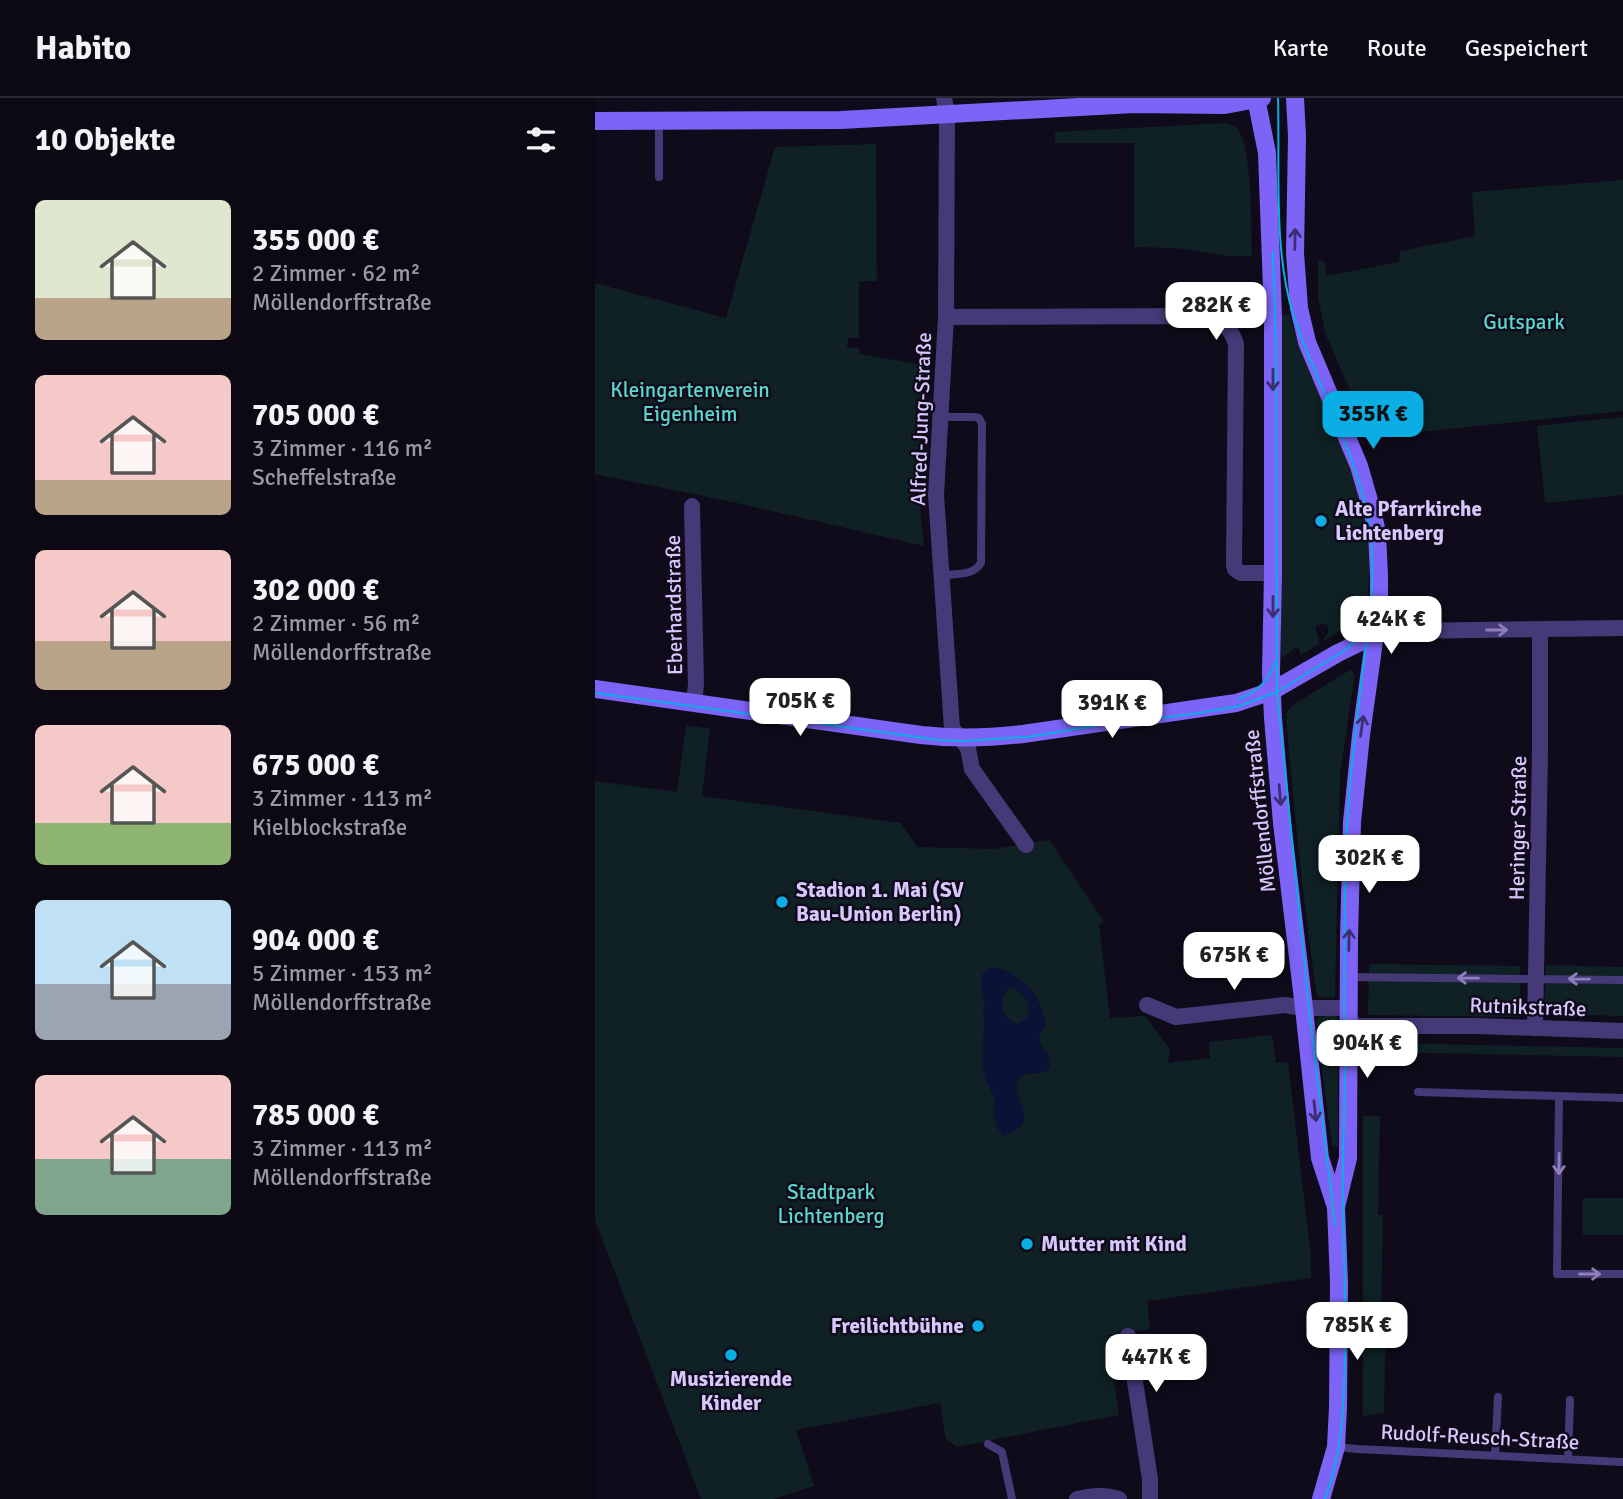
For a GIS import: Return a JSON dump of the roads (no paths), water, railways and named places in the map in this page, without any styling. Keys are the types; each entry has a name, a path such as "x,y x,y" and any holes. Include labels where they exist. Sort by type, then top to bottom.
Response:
{"main road":[{"path":"1141,104 1166,98"},
{"path":"595,121 841,120 945,106 1092,102 1215,105 1258,98"},
{"name":"Möllendorffstraße","path":"1258,98 1268,153 1273,330 1272,691 1282,823 1320,1158 1336,1208 1339,1282 1336,1447 1321,1498"},
{"name":"Möllendorffstraße","path":"1296,98 1295,253 1299,307 1307,342 1359,466 1374,516 1378,541 1379,605 1352,822 1348,1158 1336,1208"},
{"path":"595,690 922,735 988,737 1219,707 1272,691 1375,635"}],"street":[{"name":"Alfred-Jung-Straße","path":"945,106 946,317 936,495 952,728 968,748 972,769 1026,845"},
{"path":"946,317 1198,316 1220,321 1233,334 1235,344 1234,565 1241,573 1273,573"},
{"name":"Eberhardstraße","path":"692,506 696,684 694,703"},
{"path":"1375,635 1403,631 1623,628"},
{"name":"Heringer Straße","path":"1535,1028 1540,630"},
{"name":"Rutnikstraße","path":"1147,1005 1176,1017 1285,1005 1348,1017 1623,1031"},
{"path":"1128,1336 1150,1479 1150,1499"},
{"path":"1077,1499 1098,1495 1119,1499"}],"lane":[{"path":"659,121 659,177"},
{"path":"940,417 974,417 979,418 982,424 981,562 973,572 941,575"},
{"path":"1349,977 1623,980"},
{"path":"1417,1092 1623,1098"},
{"path":"1559,1096 1557,1273 1623,1274"},
{"path":"1495,1455 1498,1397"},
{"path":"1568,1459 1570,1399"},
{"path":"988,1444 1002,1452 1012,1499"},
{"name":"Rudolf-Reusch-Straße","path":"1336,1447 1623,1462"}],"water":[{"path":"993,967 1022,980 1036,996 1046,1026 1040,1039 1048,1052 1050,1065 1046,1072 1025,1075 1018,1083 1023,1122 1017,1129 1003,1136 996,1126 993,1114 995,1099 982,1067 985,1002 982,975 985,970","holes":["1009,988 1026,999 1029,1008 1026,1018 1017,1024 1004,1013 1002,1003"]}],"tram line":[{"path":"1278,98 1280,235 1287,289 1303,342 1349,452 1366,509 1372,553 1370,610 1349,795 1346,856 1344,1390 1336,1463 1325,1499"},
{"path":"1273,252 1276,349 1277,692 1309,1008 1335,1225"},
{"path":"595,693 939,740 1028,737 1239,706 1277,692 1345,650 1361,636 1366,626"},
{"path":"1238,699 1262,684 1276,661"}],"place":[{"name":"Alte Pfarrkirche Lichtenberg","path":"1321,521"},
{"name":"Stadion 1. Mai (SV Bau-Union Berlin)","path":"782,902"},
{"name":"Mutter mit Kind","path":"1027,1244"},
{"name":"Freilichtbühne","path":"978,1326"},
{"name":"Musizierende Kinder","path":"731,1355"}],"park label":[{"name":"Gutspark","path":"1524,322"},
{"name":"Kleingartenverein Eigenheim","path":"690,402"},
{"name":"Stadtpark Lichtenberg","path":"831,1204"}]}
